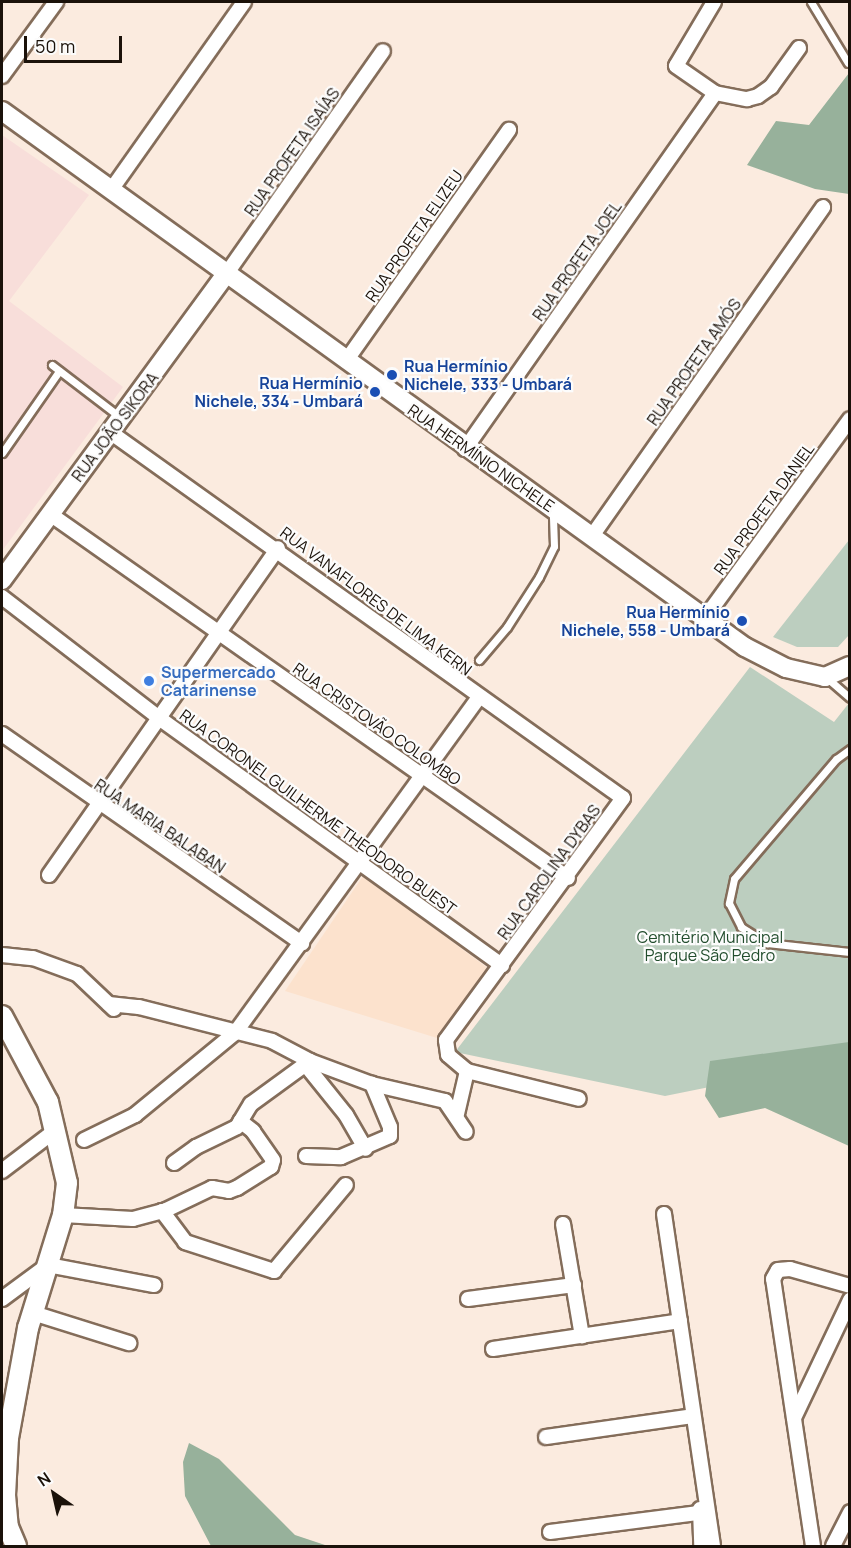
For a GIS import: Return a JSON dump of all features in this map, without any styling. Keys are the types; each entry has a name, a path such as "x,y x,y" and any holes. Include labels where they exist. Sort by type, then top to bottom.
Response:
{"main road":[{"path":"5,1028 48,1102 67,1183 63,1215 33,1313 4,1440 3,1496 8,1527 16,1546"}],"street":[{"path":"2,76 56,2"},
{"path":"111,190 244,2"},
{"path":"714,2 676,66 715,93 747,99 758,96 771,87 799,48"},
{"name":"RUA PROFETA ISAÍAS","path":"227,273 383,51"},
{"name":"RUA PROFETA JOEL","path":"465,449 715,93"},
{"name":"RUA HERMÍNIO NICHELE","path":"2,111 227,273 465,449 592,536 744,647 786,668 825,677"},
{"name":"RUA PROFETA ELIZEU","path":"346,361 509,130"},
{"name":"RUA PROFETA AMÓS","path":"592,536 823,207"},
{"name":"RUA JOÃO SIKORA","path":"2,580 227,273"},
{"name":"RUA PROFETA DANIEL","path":"705,618 849,419"},
{"name":"RUA VANAFLORES DE LIMA KERN","path":"115,425 478,698 623,798"},
{"name":"RUA CRISTOVÃO COLOMBO","path":"50,514 217,635 420,773 568,878"},
{"path":"49,875 278,548"},
{"name":"RUA CORONEL GUILHERME THEODORO BUEST","path":"2,597 159,718 358,859 502,965"},
{"path":"825,677 849,666"},
{"path":"84,1140 135,1115 235,1033 302,943 358,859 420,773 478,698"},
{"name":"RUA MARIA BALABAN","path":"2,734 98,805 302,943"},
{"name":"RUA CAROLINA DYBAS","path":"467,1071 448,1055 446,1040 568,878 623,798"},
{"path":"2,955 33,958 77,974 113,1008 140,1007 273,1041 307,1063 372,1084 445,1101 457,1114 466,1132"},
{"path":"174,1163 196,1147 237,1127 251,1104 307,1063"},
{"path":"307,1063 346,1115 366,1149"},
{"path":"457,1114 467,1071 579,1099"},
{"path":"306,1156 341,1157 366,1149 390,1136 390,1127 372,1084"},
{"path":"63,1215 110,1220 162,1211 212,1188 229,1191 237,1188 271,1167 273,1160 253,1131 240,1121"},
{"path":"2,1171 56,1130"},
{"path":"162,1211 185,1242 274,1271 346,1185"},
{"path":"664,1214 704,1489 701,1546"},
{"path":"563,1224 582,1336"},
{"path":"2,1299 48,1265 154,1285"},
{"path":"813,1546 774,1275 790,1269 849,1286"},
{"path":"468,1299 574,1285"},
{"path":"794,1419 849,1300"},
{"path":"33,1313 129,1343"},
{"path":"493,1349 680,1321"},
{"path":"546,1437 693,1416"},
{"path":"833,1546 849,1512"},
{"path":"550,1532 703,1513"},
{"path":"703,1513 713,1546"}],"lane":[{"path":"811,2 848,63"},
{"path":"52,365 115,425"},
{"path":"2,453 59,371"},
{"path":"479,660 507,627 554,546 556,528 552,508"},
{"path":"825,677 849,698"},
{"path":"849,749 836,759 734,879 729,903 741,927 766,943 849,952"}],"shaded area":[{"path":"2,135 89,195 9,301 123,387 2,551"},
{"path":"363,876 489,969 437,1038 285,991"}],"green space":[{"path":"849,73 849,194 815,189 747,165 776,121 809,125"},
{"path":"849,540 849,635 838,647 797,647 773,637"},
{"name":"Cemitério Municipal Parque São Pedro","path":"750,667 834,722 849,703 849,1059 665,1096 455,1052"},
{"path":"849,1042 849,1146 765,1108 719,1118 705,1096 710,1061"},
{"path":"189,1443 219,1459 295,1535 328,1546 211,1546 185,1496 183,1462"}],"place":[{"name":"Rua Hermínio Nichele, 333 - Umbará","path":"392,375"},
{"name":"Rua Hermínio Nichele, 334 - Umbará","path":"375,392"},
{"name":"Rua Hermínio Nichele, 558 - Umbará","path":"742,621"},
{"name":"Supermercado Catarinense","path":"149,681"}]}
